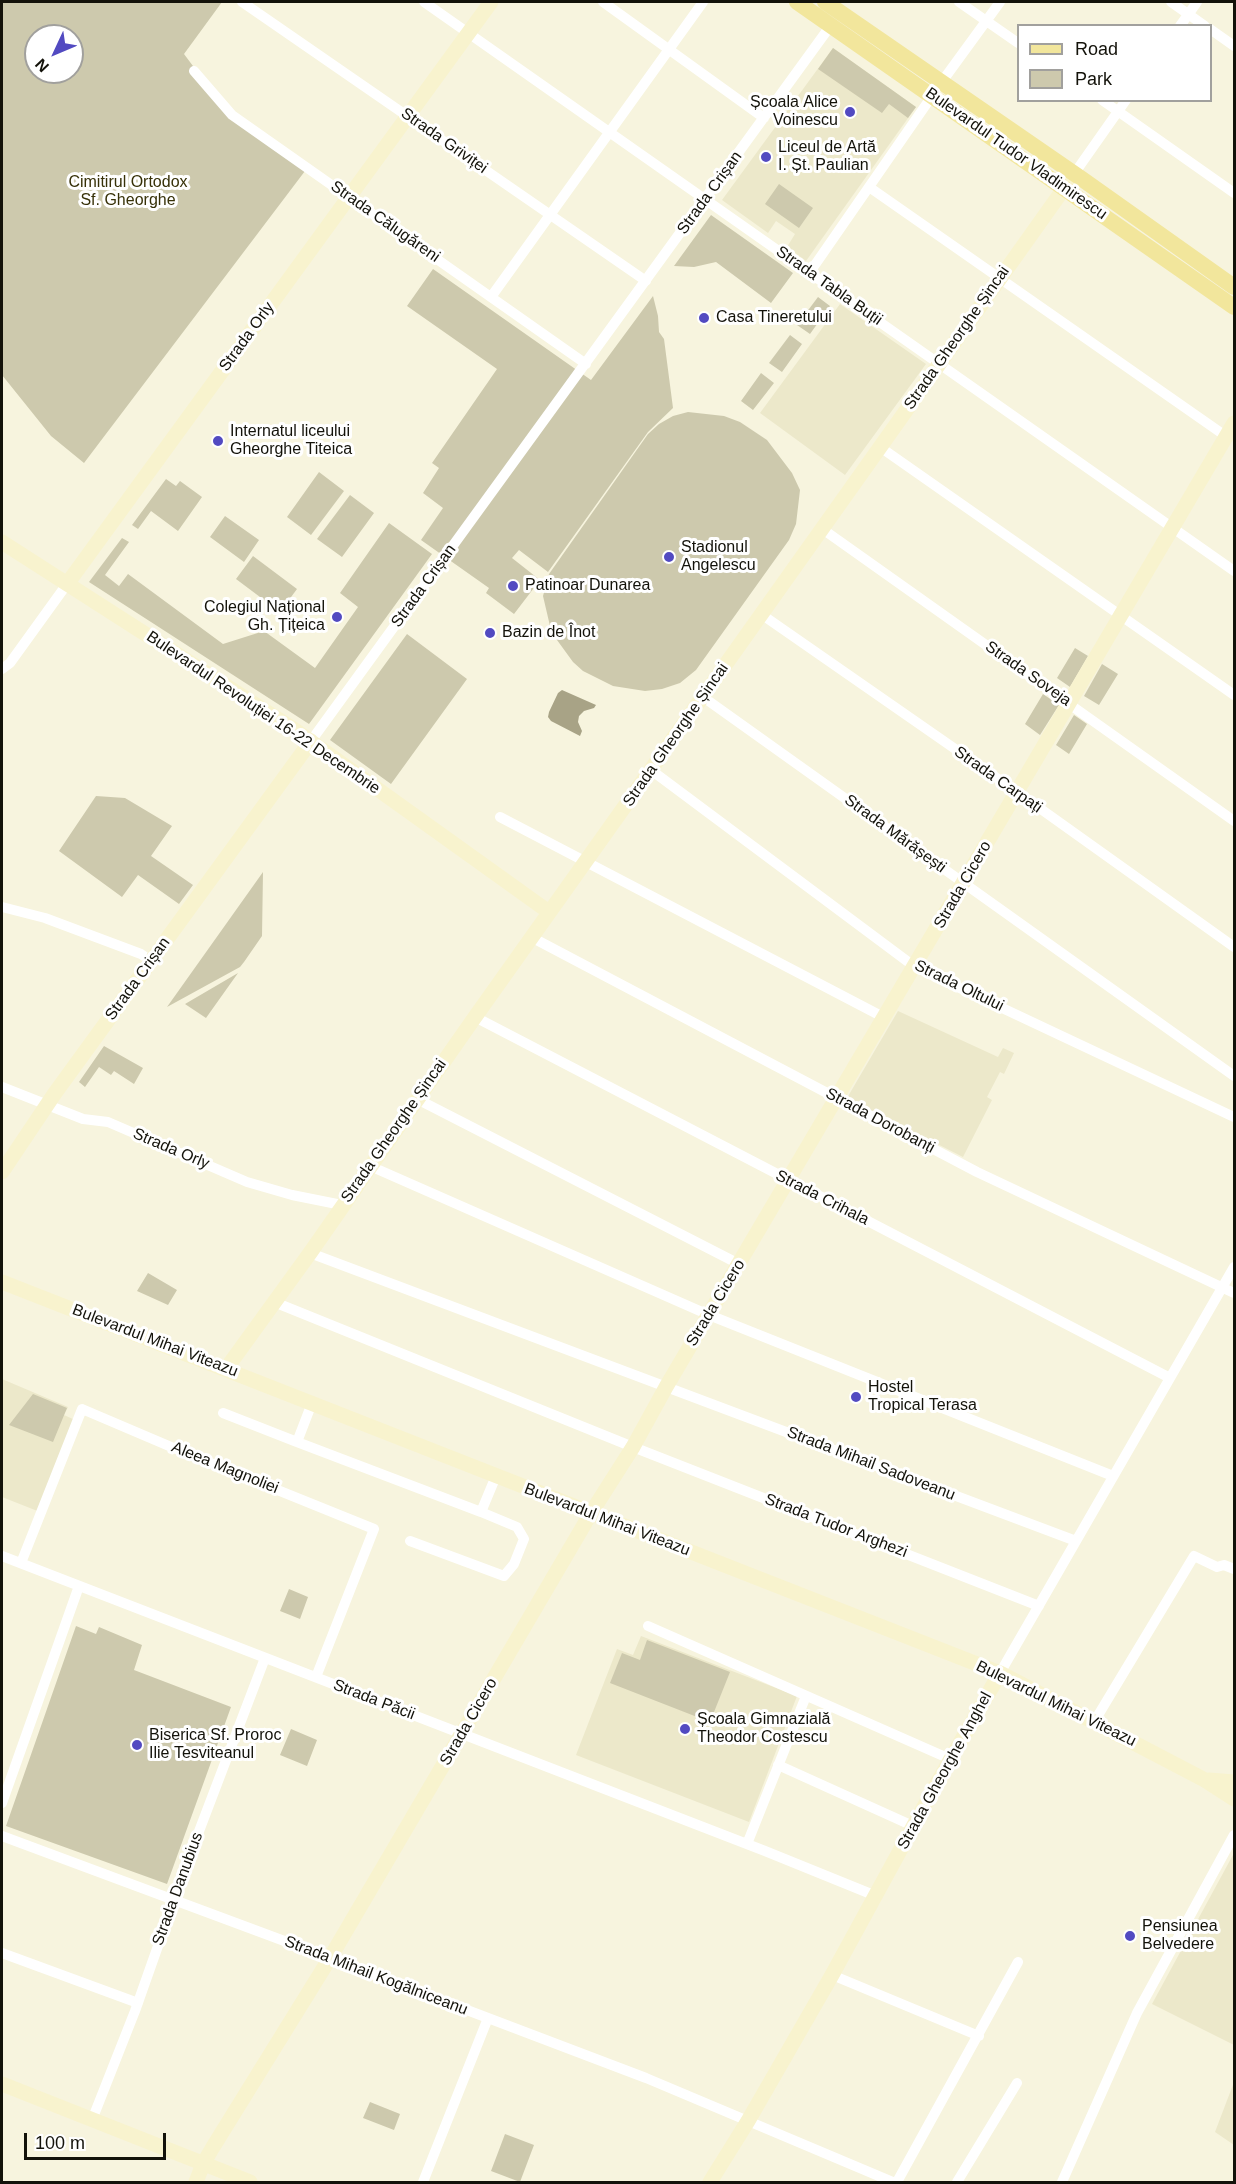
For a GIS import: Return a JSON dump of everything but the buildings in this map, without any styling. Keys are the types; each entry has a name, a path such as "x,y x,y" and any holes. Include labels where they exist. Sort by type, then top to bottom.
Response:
{"main road":[{"name":"Bulevardul Tudor Vladimirescu","path":"797,2 839,13"},
{"name":"Bulevardul Tudor Vladimirescu","path":"825,2 937,90 1070,181 1234,287"},
{"name":"Bulevardul Tudor Vladimirescu","path":"1070,181 1234,307"}],"street":[{"name":"Strada Griviței","path":"242,2 646,281"},
{"name":"Strada Tabla Buții","path":"424,2 1234,571"},
{"name":"Strada Orly","path":"2,669 10,663 491,2"},
{"path":"603,2 764,118"},
{"path":"491,297 703,2"},
{"path":"959,2 1017,42"},
{"path":"810,272 999,2"},
{"path":"1171,2 1202,24"},
{"path":"1181,24 1197,2"},
{"name":"Strada Crișan","path":"2,1172 47,1103 839,13"},
{"path":"1212,30 1234,46"},
{"name":"Strada Călugăreni","path":"194,71 232,115 586,364"},
{"path":"1104,102 1234,193"},
{"name":"Strada Gheorghe Șincai","path":"226,1369 1125,102"},
{"path":"869,187 1227,437"},
{"name":"Strada Cicero","path":"196,2182 203,2164 330,1958 591,1513 633,1447 666,1387 1234,423"},
{"path":"880,447 1234,695"},
{"name":"Strada Soveja","path":"821,528 1234,821"},
{"name":"Bulevardul Revoluției 16-22 Decembrie","path":"2,542 311,741 549,912"},
{"name":"Strada Carpați","path":"761,614 1017,792 1234,947"},
{"name":"Strada Mărășești","path":"703,697 1234,1076"},
{"name":"Strada Oltului","path":"651,770 915,967 1234,1117"},
{"path":"500,817 885,1018"},
{"path":"2,907 45,918 141,954 151,961"},
{"name":"Strada Dorobanți","path":"531,937 976,1172 1234,1293"},
{"name":"Strada Crihala","path":"475,1017 1170,1378"},
{"name":"Strada Orly","path":"2,1087 83,1119 108,1122 254,1184 292,1195 342,1205"},
{"path":"417,1099 739,1264"},
{"path":"370,1166 709,1315 1113,1476"},
{"name":"Strada Mihail Sadoveanu","path":"310,1253 1076,1541"},
{"name":"Strada Gheorghe Anghel","path":"710,2182 832,1975 950,1759 1234,1267"},
{"name":"Bulevardul Mihai Viteazu","path":"2,1282 1000,1673 1203,1779 1234,1799"},
{"name":"Strada Tudor Arghezi","path":"274,1302 633,1447 1039,1606"},
{"path":"297,1442 312,1403"},
{"name":"Aleea Magnoliei","path":"21,1563 82,1409 374,1529 316,1677"},
{"path":"223,1413 517,1527 524,1539 514,1564 504,1576 410,1540"},
{"path":"481,1512 496,1476"},
{"name":"Strada Păcii","path":"2,1556 876,1896"},
{"path":"1094,1722 1194,1556 1217,1567 1224,1564 1234,1569"},
{"path":"2,1803 79,1586"},
{"path":"648,1626 950,1759"},
{"name":"Strada Danubius","path":"92,2120 138,2003 265,1658"},
{"path":"747,1844 806,1696"},
{"path":"778,1765 913,1826"},
{"name":"Bulevardul Mihai Viteazu","path":"1203,1779 1234,1782"},
{"path":"1062,2182 1137,2013 1234,1835"},
{"name":"Strada Mihail Kogălniceanu","path":"2,1836 646,2078 895,2182"},
{"path":"2,1953 138,2003"},
{"path":"895,2182 979,2036 1018,1962"},
{"path":"832,1975 979,2036"},
{"path":"423,2182 488,2018"},
{"path":"957,2182 1017,2083"},
{"path":"2,2084 250,2182"}],"shaded area":[{"path":"833,48 916,107 806,261 787,247 795,234 776,221 768,233 722,200"},
{"path":"840,304 926,364 845,475 760,413"},
{"path":"562,690 596,705 579,716 578,722 582,731 580,736 551,721 548,717 558,693"},
{"path":"898,1011 998,1057 1003,1048 1014,1053 1004,1074 1000,1072 987,1097 992,1100 963,1157 847,1098"},
{"path":"2,1379 68,1407 64,1415 75,1420 40,1512 2,1497"},
{"name":"Școala Gimnazială Theodor Costescu","path":"641,1636 797,1696 749,1822 576,1755 617,1649 633,1655"},
{"path":"1234,1853 1234,2045 1152,2004"},
{"path":"1234,2082 1234,2145 1215,2132"}],"green space":[{"name":"Cimitirul Ortodox Sf. Gheorghe","path":"2,2 222,2 184,54 193,66 189,71 230,118 305,171 84,463 51,436 2,375"},
{"path":"833,48 916,107 908,118 889,104 882,113 818,69"},
{"path":"779,184 813,208 799,228 765,204"},
{"path":"711,215 793,273 771,303 716,262 694,267 674,266"},
{"path":"433,269 591,380 653,296 659,332 664,339 673,408 648,432 548,572 519,550 512,558 540,580 514,614 486,593 489,588 421,540 443,508 423,493 439,468 432,463 497,369 407,306"},
{"path":"818,297 830,306 810,334 797,325"},
{"path":"790,335 802,344 782,372 769,363"},
{"path":"761,373 774,383 753,410 741,401"},
{"name":"Stadionul Angelescu","path":"688,412 724,416 740,422 767,440 792,473 800,490 796,524 789,540 696,670 680,683 662,689 645,691 613,686 583,671 573,662 557,640 550,626 543,596 549,574 648,434 673,416"},
{"path":"319,472 344,491 311,535 287,517"},
{"path":"166,479 176,486 180,481 202,497 178,531 151,511 138,529 132,525"},
{"path":"350,495 374,513 342,557 317,539"},
{"path":"225,516 259,540 244,562 210,537"},
{"path":"389,523 432,554 309,724 89,582 122,538 129,542 105,575 119,586 128,574 223,644 264,631 315,668 358,607 340,593"},
{"path":"253,556 297,589 280,612 236,579"},
{"path":"407,634 467,679 391,784 330,740"},
{"path":"1075,648 1088,656 1070,687 1057,678"},
{"path":"1102,664 1118,674 1099,705 1084,696"},
{"path":"1043,694 1059,705 1040,735 1025,724"},
{"path":"1074,715 1087,724 1069,754 1056,745"},
{"path":"96,796 125,798 172,826 151,856 193,885 179,904 138,875 122,897 59,851"},
{"path":"263,872 262,936 244,962 240,967 167,1007"},
{"path":"238,973 206,1018 185,1004"},
{"path":"104,1046 143,1068 134,1084 114,1071 111,1075 99,1067 85,1087 79,1082"},
{"path":"148,1273 177,1290 168,1305 137,1291"},
{"path":"33,1394 67,1408 53,1442 9,1425"},
{"path":"289,1589 308,1597 300,1619 280,1611"},
{"path":"76,1626 96,1634 99,1627 142,1645 134,1670 231,1707 167,1884 6,1826"},
{"path":"647,1640 730,1672 710,1722 610,1683 622,1653 640,1660"},
{"path":"291,1729 317,1740 307,1766 280,1755"},
{"path":"370,2102 400,2114 394,2130 363,2118"},
{"path":"505,2134 534,2145 520,2182 491,2171"}],"place":[{"name":"Școala Alice Voinescu","path":"850,112"},
{"name":"Liceul de Artă I. Șt. Paulian","path":"766,157"},
{"name":"Casa Tineretului","path":"704,318"},
{"name":"Internatul liceului Gheorghe Titeica","path":"218,441"},
{"name":"Stadionul Angelescu","path":"669,557"},
{"name":"Patinoar Dunarea","path":"513,586"},
{"name":"Colegiul Național Gh. Țițeica","path":"337,617"},
{"name":"Bazin de Înot","path":"490,633"},
{"name":"Hostel Tropical Terasa","path":"856,1397"},
{"name":"Școala Gimnazială Theodor Costescu","path":"685,1729"},
{"name":"Biserica Sf. Proroc Ilie Tesviteanul","path":"137,1745"},
{"name":"Pensiunea Belvedere","path":"1130,1936"}]}
